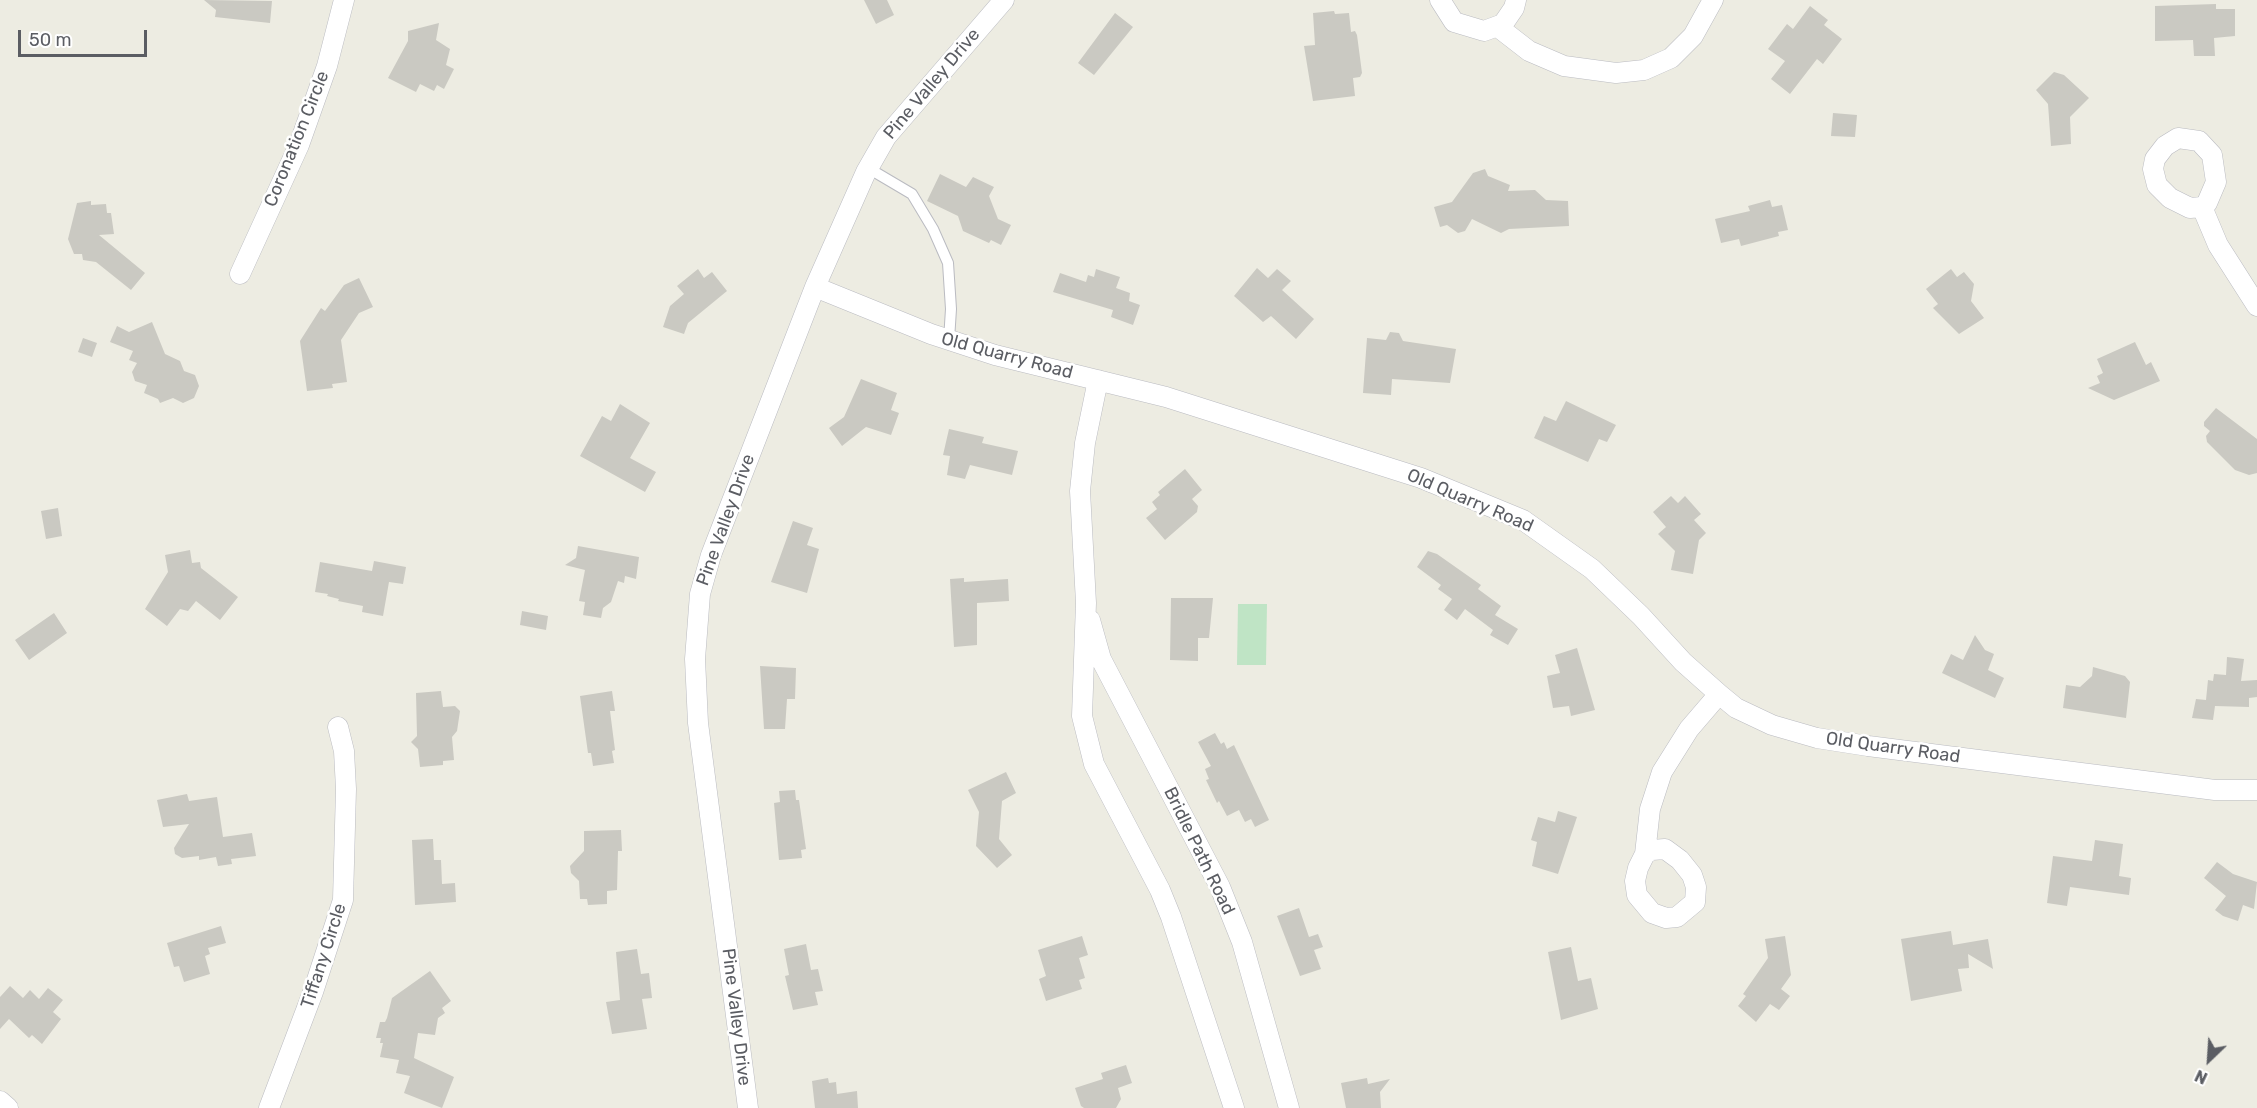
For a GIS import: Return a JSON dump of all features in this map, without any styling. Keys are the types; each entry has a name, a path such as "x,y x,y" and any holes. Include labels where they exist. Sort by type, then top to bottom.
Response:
{"street":[{"name":"Coronation Circle","path":"240,274 299,145 327,66 344,0"},
{"name":"Pine Valley Drive","path":"748,1108 698,723 694,659 699,605 711,555 814,287 868,168 886,137 1004,0"},
{"path":"1440,0 1455,22 1484,31 1498,27 1514,8 1516,0"},
{"path":"1498,27 1529,51 1564,66 1616,73 1644,70 1671,58 1692,36 1713,0"},
{"path":"2202,207 2218,245 2257,306"},
{"name":"Old Quarry Road","path":"814,287 949,340 995,355 1166,397 1421,477 1523,520 1592,569 1641,616 1683,662 1736,708 1772,725 1817,738 2215,790 2257,790"},
{"name":"Bridle Path Road","path":"1098,380 1085,443 1080,491 1086,603 1081,690 1082,716 1094,764 1171,917 1234,1108"},
{"name":"Bridle Path Road","path":"1086,603 1101,659 1220,887 1242,942 1289,1108"},
{"path":"1645,854 1650,809 1662,772 1689,729 1719,694"},
{"name":"Tiffany Circle","path":"269,1108 313,992 343,900 346,789 344,751 338,728"},
{"path":"0,1101 8,1108"}],"lane":[{"path":"868,168 912,194 933,229 948,263 951,309 949,340"}],"green space":[{"path":"1238,604 1267,604 1266,665 1237,665"}],"building":[{"path":"204,0 272,1 270,23 215,17 216,10"},
{"path":"864,0 887,0 894,15 876,24"},
{"path":"2216,4 2216,9 2235,9 2235,36 2214,38 2215,56 2194,56 2193,40 2155,41 2155,6"},
{"path":"1810,6 1828,20 1824,25 1842,39 1823,64 1817,59 1790,94 1771,79 1785,61 1768,49 1787,24 1793,29"},
{"path":"1334,11 1335,14 1349,13 1351,32 1355,31 1357,35 1362,73 1360,77 1353,78 1355,96 1313,101 1304,46 1315,45 1313,13"},
{"path":"1115,13 1133,27 1094,75 1078,63"},
{"path":"439,23 436,40 450,49 446,65 454,69 444,89 437,85 434,91 420,84 416,92 388,78 408,41 408,31"},
{"path":"2054,72 2064,75 2089,98 2070,117 2071,144 2051,146 2048,104 2036,90"},
{"path":"1833,113 1857,115 1855,137 1831,136"},
{"path":"1485,169 1488,176 1510,185 1508,191 1535,190 1546,200 1568,201 1569,226 1509,229 1501,233 1472,219 1465,231 1458,233 1447,225 1440,227 1434,207 1452,202 1473,173"},
{"path":"940,174 966,187 973,177 994,187 989,196 998,219 1011,225 1001,245 991,240 989,243 963,231 958,216 927,201"},
{"path":"1770,200 1772,207 1782,205 1788,230 1778,232 1779,236 1741,246 1739,239 1721,243 1715,219 1750,211 1748,206"},
{"path":"91,201 91,205 106,204 107,213 111,213 114,234 99,235 145,273 131,290 96,262 83,260 82,254 74,254 68,239 77,203"},
{"path":"1257,268 1268,278 1277,269 1291,281 1282,290 1314,319 1296,339 1271,316 1263,322 1234,296"},
{"path":"698,269 704,278 712,272 727,291 688,323 684,334 663,327 670,306 684,294 677,286"},
{"path":"1096,269 1120,277 1116,288 1130,293 1129,301 1140,305 1133,325 1111,317 1113,310 1053,292 1060,273 1086,282 1088,275 1094,277"},
{"path":"1951,269 1957,277 1964,272 1974,284 1971,301 1984,318 1959,334 1933,308 1938,304 1926,289"},
{"path":"359,278 373,307 359,313 341,340 347,382 332,384 333,388 307,391 300,341 321,308 325,311 344,285"},
{"path":"152,322 165,354 180,361 184,371 195,375 199,386 194,398 183,403 173,398 160,403 158,399 144,393 147,385 135,381 132,372 137,363 129,360 133,351 110,342 117,326 129,332"},
{"path":"1390,332 1399,333 1403,341 1456,349 1450,383 1392,379 1391,395 1363,393 1367,338 1386,340"},
{"path":"83,338 97,343 92,357 78,352"},
{"path":"2135,342 2146,365 2151,362 2160,381 2114,400 2088,388 2100,383 2097,376 2103,373 2097,359"},
{"path":"861,379 897,393 891,410 899,413 891,435 866,427 842,446 829,428 844,417"},
{"path":"1566,401 1616,425 1607,442 1599,439 1588,462 1534,438 1544,416 1556,421"},
{"path":"620,404 650,423 630,458 656,472 645,492 580,456 602,416 611,421"},
{"path":"2216,408 2257,439 2257,473 2249,475 2235,470 2207,442 2206,436 2210,431 2204,426 2204,422"},
{"path":"949,429 984,437 982,443 1018,451 1012,475 970,465 965,479 947,475 950,456 943,455"},
{"path":"1185,469 1202,490 1192,499 1198,506 1197,512 1165,540 1146,518 1157,509 1152,502 1160,495 1158,492"},
{"path":"1671,496 1678,503 1685,496 1701,514 1694,520 1706,533 1699,540 1693,574 1671,570 1675,551 1658,534 1666,527 1653,512"},
{"path":"58,508 62,536 46,539 41,511"},
{"path":"793,521 813,528 807,545 819,549 807,593 771,582"},
{"path":"578,546 639,557 636,579 625,576 624,583 618,581 611,602 603,608 601,618 583,615 585,602 579,601 585,570 565,565 576,558"},
{"path":"190,550 192,563 200,562 201,568 238,597 220,620 196,601 188,611 180,609 167,626 145,609 168,572 165,555"},
{"path":"1428,551 1437,554 1481,585 1478,589 1501,606 1495,615 1518,629 1508,645 1490,635 1493,630 1465,609 1457,620 1444,610 1452,599 1438,589 1441,585 1417,567"},
{"path":"374,561 406,567 403,584 389,582 383,616 362,612 363,606 338,601 339,599 327,596 328,594 315,592 320,562 372,571"},
{"path":"964,578 964,582 1008,579 1009,601 977,603 977,645 954,647 950,579"},
{"path":"1171,598 1213,598 1209,638 1198,638 1198,661 1170,660"},
{"path":"522,611 548,616 546,630 520,625"},
{"path":"54,613 67,633 29,660 15,640"},
{"path":"1975,635 1985,650 1994,654 1988,670 2004,678 1995,698 1942,673 1951,654 1963,660"},
{"path":"1577,648 1595,710 1571,716 1569,706 1553,708 1547,676 1560,673 1555,655"},
{"path":"2227,657 2244,659 2241,681 2257,680 2257,697 2249,698 2249,707 2215,706 2213,720 2192,718 2196,699 2206,700 2208,680 2213,681 2214,674 2226,675"},
{"path":"760,666 796,668 795,699 787,699 785,729 764,729"},
{"path":"2093,667 2125,676 2130,682 2126,718 2063,708 2066,685 2080,687 2092,676"},
{"path":"441,691 443,707 455,706 460,711 457,731 452,737 454,760 443,761 443,765 420,767 418,749 411,742 417,736 416,693"},
{"path":"612,691 615,711 610,711 615,750 612,751 614,763 593,766 591,753 588,753 580,696"},
{"path":"1215,733 1227,749 1234,745 1269,820 1255,827 1251,819 1245,822 1239,810 1227,816 1219,801 1217,803 1206,780 1209,779 1205,769 1211,766 1198,742"},
{"path":"1006,772 1016,793 1002,801 999,839 1012,855 997,868 976,846 979,812 968,790"},
{"path":"795,790 796,800 799,800 806,849 801,850 802,858 779,860 774,803 780,802 779,791"},
{"path":"187,794 189,801 217,797 223,837 252,833 256,856 231,859 232,864 218,866 216,857 199,860 199,856 182,858 175,854 174,848 189,824 163,827 157,800"},
{"path":"1558,811 1577,817 1558,874 1532,866 1537,842 1531,840 1538,817 1555,822"},
{"path":"621,830 622,851 618,851 617,890 607,891 607,904 588,905 587,899 580,899 579,881 571,873 570,866 584,851 584,831"},
{"path":"433,839 434,860 441,860 442,884 455,883 456,902 415,905 412,840"},
{"path":"2095,840 2123,844 2119,876 2131,878 2129,895 2070,887 2067,906 2047,903 2053,856 2092,861"},
{"path":"2217,862 2233,874 2257,882 2254,909 2243,905 2238,921 2223,916 2215,910 2226,896 2204,878"},
{"path":"1299,908 1309,937 1318,934 1323,947 1314,950 1321,969 1300,976 1277,916"},
{"path":"221,926 226,943 208,948 210,954 205,956 210,974 184,982 179,966 174,967 167,943"},
{"path":"1951,931 1953,945 1988,939 1993,969 1968,954 1969,968 1958,969 1962,991 1911,1001 1901,939"},
{"path":"1082,936 1088,955 1079,958 1085,978 1079,980 1082,989 1046,1001 1039,979 1046,976 1038,950"},
{"path":"1785,936 1791,975 1781,989 1790,996 1779,1010 1770,1004 1756,1022 1738,1006 1746,996 1743,994 1768,958 1765,939"},
{"path":"806,944 811,970 818,969 823,991 815,992 818,1005 793,1010 785,976 789,975 784,949"},
{"path":"1571,947 1578,981 1591,978 1598,1009 1561,1020 1548,952"},
{"path":"637,949 641,974 649,973 652,998 642,999 647,1029 612,1034 606,1002 620,1000 616,952"},
{"path":"430,971 451,1001 442,1008 445,1013 438,1018 435,1035 418,1033 414,1058 454,1077 442,1108 404,1093 410,1076 396,1073 399,1060 380,1057 383,1043 380,1043 381,1038 376,1038 380,1022 385,1022 387,1018 392,998"},
{"path":"10,986 23,998 30,990 39,999 48,988 63,1000 53,1012 61,1019 42,1044 32,1035 29,1038 9,1019 0,1029 0,997"},
{"path":"1126,1065 1132,1083 1118,1088 1121,1099 1116,1108 1084,1108 1081,1106 1075,1088 1103,1079 1101,1073"},
{"path":"828,1078 829,1083 836,1082 837,1094 857,1091 858,1108 815,1108 812,1081"},
{"path":"1367,1078 1368,1084 1390,1079 1380,1092 1381,1108 1346,1108 1341,1083"}]}
